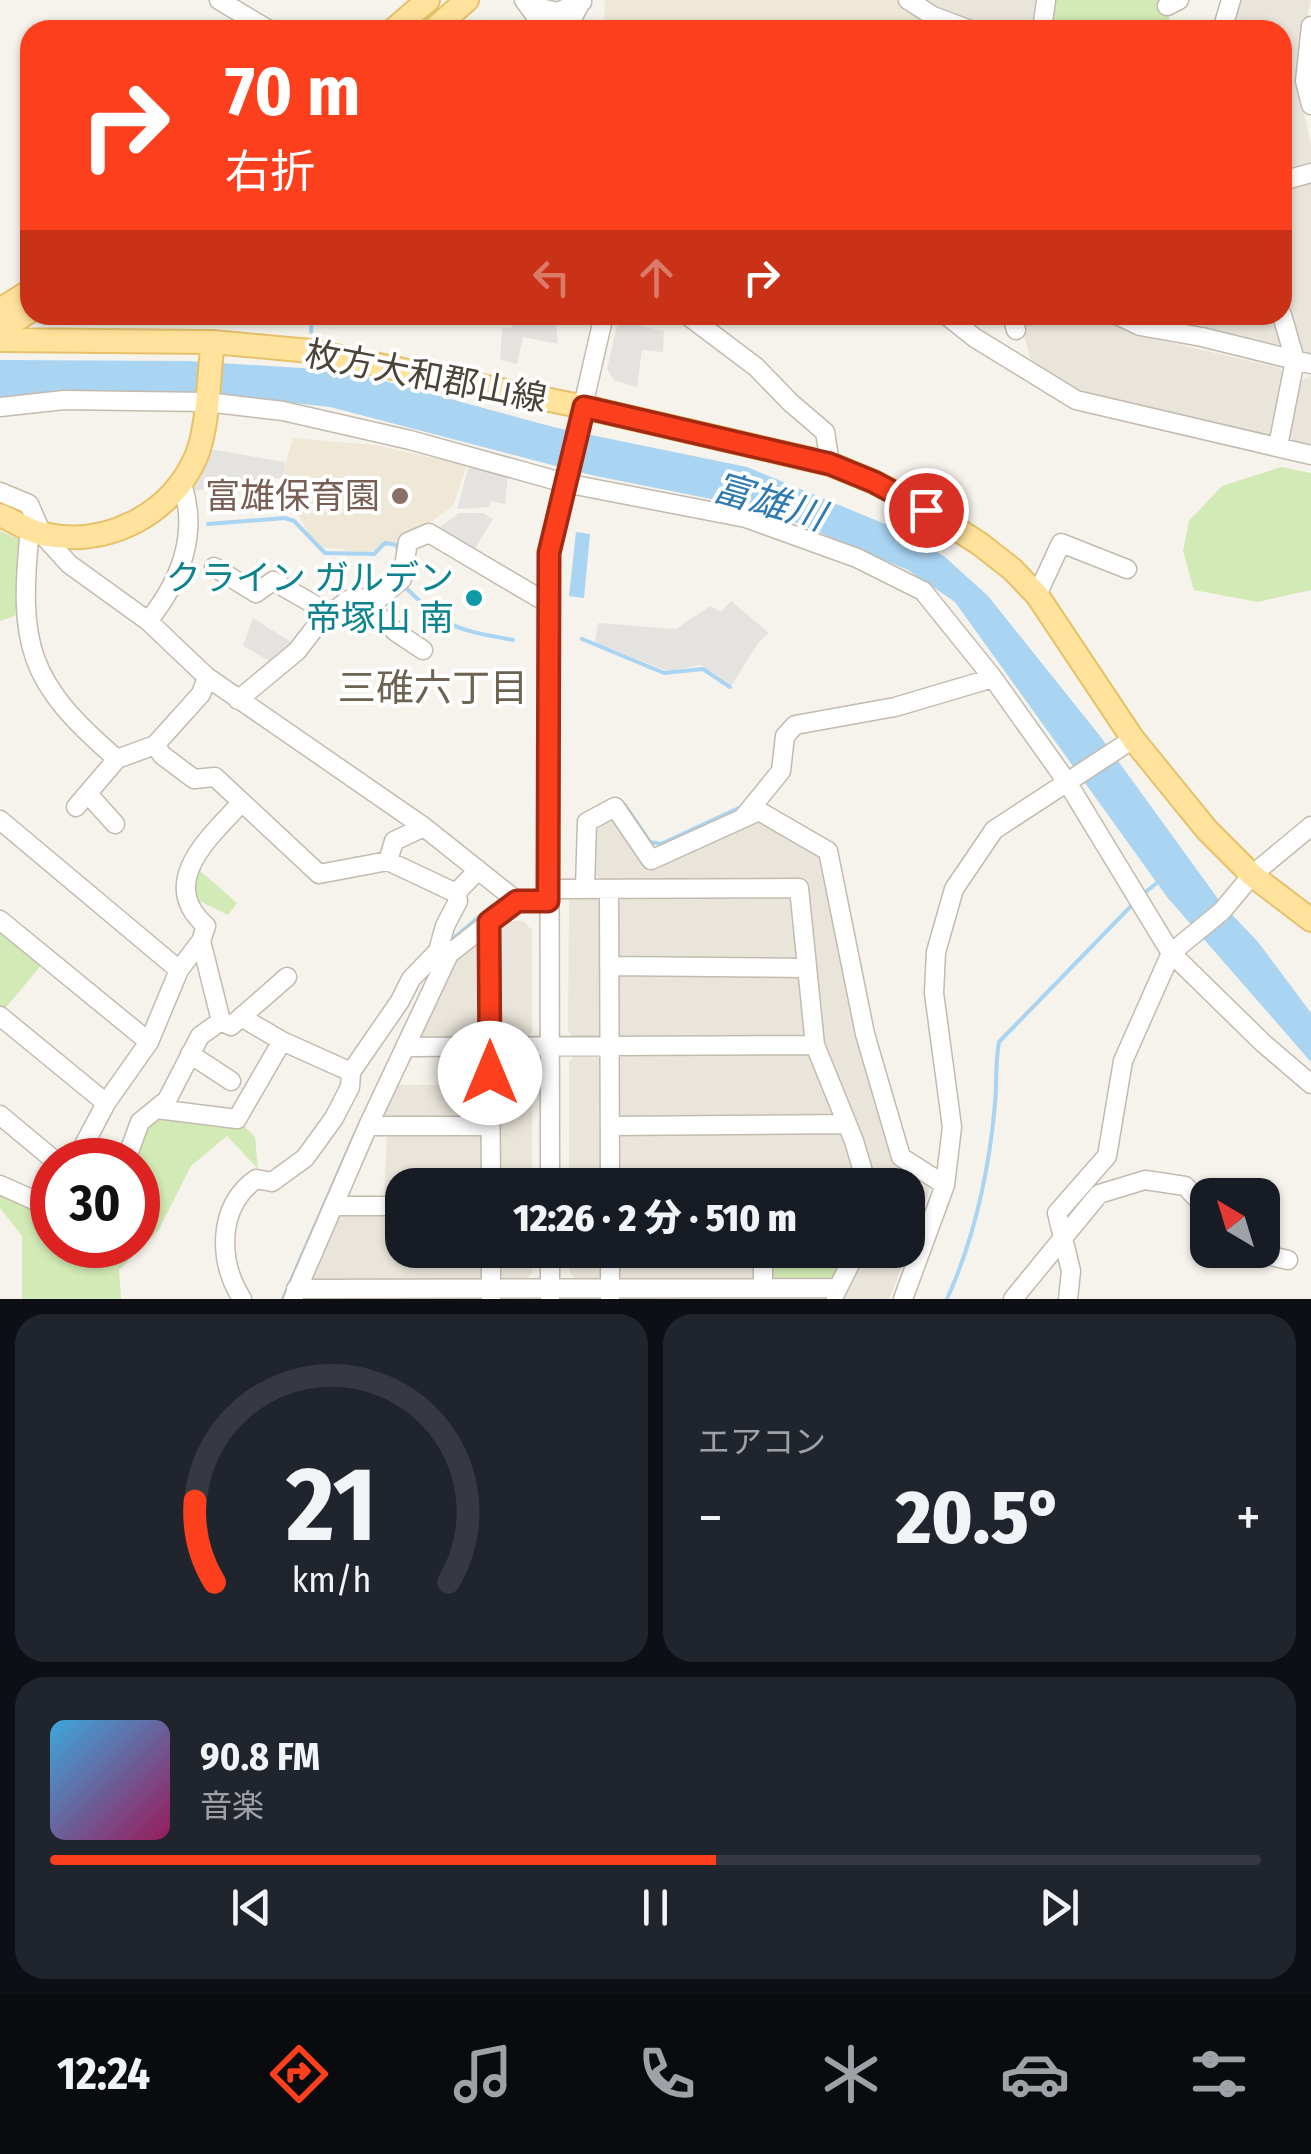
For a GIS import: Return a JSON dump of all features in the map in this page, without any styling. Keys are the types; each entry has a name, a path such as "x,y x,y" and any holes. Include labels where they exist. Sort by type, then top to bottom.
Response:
{"main road":[{"path":"405,20 428,0"},
{"path":"444,20 467,0"},
{"path":"1,316 20,300"},
{"name":"枚方大和郡山線","path":"0,340 212,352 310,351 582,418 830,464 874,482 980,544 1037,595 1133,739 1207,830 1252,875 1311,920"},
{"path":"0,515 36,532 84,538 120,530 148,516 182,484 198,454 212,352"}],"street":[{"path":"219,0 252,20"},
{"path":"908,0 944,20"},
{"path":"526,2 557,12 582,1"},
{"path":"1311,26 1305,81 1311,105"},
{"path":"550,1168 549,553 602,325"},
{"path":"701,325 756,366 791,404 826,432 830,464"},
{"path":"960,325 1032,376 1076,400 1311,455"},
{"path":"1138,325 1303,362"},
{"path":"1199,325 1202,337"},
{"path":"1278,446 1303,362 1286,325"},
{"path":"0,408 64,400 207,398 284,411 565,481 746,518 857,558 923,591 1073,778 1176,949 1263,1044 1311,1084"},
{"path":"148,621 170,595 188,544 182,484"},
{"path":"0,492 29,504 36,532 24,615 32,653 46,687 117,760"},
{"path":"36,532 69,564 148,621 208,677 424,826 517,901"},
{"path":"370,606 402,579 408,542 429,533 549,604"},
{"path":"1037,595 1061,542 1127,570"},
{"path":"214,567 256,593 273,580 316,605 317,625"},
{"path":"238,700 297,651 317,625 348,600 360,598 396,632 423,650"},
{"path":"115,824 82,801 117,760 155,746 201,694 208,677"},
{"path":"742,819 781,770 785,736 795,725 895,707 993,678"},
{"path":"903,1299 945,1185 952,1126 934,993 936,952 954,890 994,830 1133,739"},
{"path":"155,746 194,780 214,777 319,874 388,861 456,893"},
{"path":"88,1138 149,1042 179,970 201,941 206,926 191,909 185,883 188,867 242,802"},
{"path":"584,888 587,822 614,806 651,860 759,811 828,851 865,1034 901,1157 945,1185"},
{"path":"1,823 179,970"},
{"path":"388,861 394,840 424,826"},
{"path":"1068,1299 1071,1270 1057,1213 1107,1156 1122,1061 1176,949 1222,911 1252,875 1311,826"},
{"path":"456,893 478,870"},
{"path":"242,1299 230,1274 223,1240 243,1188 256,1179 272,1182 305,1158 334,1118 350,1086 351,1072 400,1001 410,979 517,901 584,888 799,888 815,1045 861,1168"},
{"path":"609,890 610,1168"},
{"path":"456,893 458,901 444,926 444,952 406,1047 294,1294 610,1294 763,1288 835,1293 847,1268"},
{"path":"0,920 149,1042"},
{"path":"489,922 491,1168"},
{"path":"201,941 221,1022"},
{"path":"609,966 806,968"},
{"path":"221,1022 230,1026 286,977"},
{"path":"0,1016 106,1104"},
{"path":"241,1017 282,1041 351,1072"},
{"path":"134,1138 140,1122 168,1100 200,1036 221,1022"},
{"path":"156,1109 237,1119 282,1041"},
{"path":"406,1047 815,1045"},
{"path":"190,1054 232,1080"},
{"path":"0,1115 30,1140"},
{"path":"610,1126 847,1124"},
{"path":"368,1126 490,1126"},
{"path":"1013,1299 1098,1194 1145,1180 1185,1186 1190,1191"},
{"path":"0,1185 30,1198"},
{"path":"333,1206 385,1206"},
{"path":"1280,1258 1288,1260"},
{"path":"491,1268 491,1294"},
{"path":"550,1268 550,1294"},
{"path":"610,1268 610,1294"},
{"path":"763,1268 763,1288"}],"shaded area":[{"path":"605,0 896,0 924,20 604,20"},
{"path":"919,0 1035,0 1032,20 965,20"},
{"path":"1237,0 1311,0 1298,83 1311,145 1311,169 1292,174 1292,20 1232,20"},
{"path":"1311,183 1311,357 1299,348 1292,325 1292,188"},
{"path":"556,325 558,344 523,337 517,364 500,360 502,328"},
{"path":"617,325 664,331 663,352 642,350 637,387 614,380 607,369"},
{"path":"1021,325 1118,325 1130,333 1280,368 1286,378 1273,432 1264,438 1121,406 1035,374"},
{"path":"1277,325 1282,342 1273,347 1212,333 1204,326"},
{"path":"1309,376 1311,449 1291,445 1285,436 1299,382"},
{"path":"293,438 374,445 467,465 453,506 410,537 367,553 316,546 295,510 283,473"},
{"path":"210,449 285,462 283,477 191,491"},
{"path":"469,465 499,473 498,476 508,475 505,504 491,501 489,507 457,509"},
{"path":"459,513 483,513 493,519 474,550 439,528"},
{"path":"731,601 769,633 758,643 732,685 701,665 668,671 595,643 598,623 676,629 710,606 721,612"},
{"path":"253,618 291,642 275,664 243,646"},
{"path":"612,816 649,868 759,819 822,856 843,970 878,1113 894,1161 906,1168 870,1168 860,1133 826,1057 804,881 603,882 593,872 594,826"},
{"path":"784,893 795,903 797,955 790,960 624,961 617,953 617,903 625,896"},
{"path":"594,894 601,902 603,1033 593,1040 576,1040 568,1031 569,901 577,895"},
{"path":"504,921 523,921 532,930 532,1032 526,1040 505,1041 497,1032 497,928"},
{"path":"475,941 485,945 486,1032 479,1041 425,1041 421,1033 455,957"},
{"path":"625,972 793,974 802,981 807,1031 802,1038 622,1041 615,1032 615,978"},
{"path":"803,1050 813,1057 834,1109 831,1115 738,1120 624,1119 617,1113 616,1058 623,1052"},
{"path":"450,1052 479,1053 485,1060 485,1112 477,1120 390,1120 383,1111 394,1085 450,1085"},
{"path":"576,1053 596,1053 604,1061 604,1168 569,1168 569,1062"},
{"path":"507,1054 525,1054 532,1060 532,1168 498,1168 498,1060"},
{"path":"834,1131 846,1139 854,1168 616,1168 616,1142 624,1132"},
{"path":"477,1132 485,1140 486,1168 385,1168 387,1133"},
{"path":"925,1178 930,1189 925,1203"},
{"path":"385,1213 385,1268 487,1268 487,1274 479,1282 316,1282 309,1274 341,1214"},
{"path":"498,1268 532,1268 524,1282 504,1281"},
{"path":"604,1268 596,1280 578,1281 569,1271"},
{"path":"616,1268 759,1268 759,1280 624,1281"},
{"path":"855,1268 901,1268 889,1299 840,1299"}],"green space":[{"path":"1055,0 1172,0 1166,3 1170,20 1052,20"},
{"path":"1281,467 1311,473 1311,590 1258,602 1194,590 1183,551 1189,521 1222,486"},
{"path":"0,531 21,540 23,613 0,621"},
{"path":"196,867 237,903 228,915 193,898"},
{"path":"0,927 43,963 3,1011 0,1009"},
{"path":"155,1115 240,1122 255,1137 258,1169 227,1136 191,1166 160,1227 160,1138 139,1138"},
{"path":"0,1191 30,1204 30,1268 121,1268 121,1299 22,1299 22,1236 0,1208"},
{"path":"767,1268 841,1268 830,1280 767,1281"}],"water":[{"name":"富雄川","path":"0,360 187,361 302,368 370,377 557,428 747,467 897,529 945,557 988,596 1100,736 1221,903 1258,942 1311,1013 1311,1062 1167,897 955,602 908,570 766,510 591,475 330,407 191,392 0,398"},
{"path":"576,532 590,534 584,598 569,596"}],"waterway":[{"path":"311,325 311,332"},
{"path":"208,524 285,518 294,521 325,553 374,554 385,543 397,545 398,552"},
{"path":"404,586 453,625 513,640"},
{"path":"582,639 664,673 703,669 730,687"},
{"path":"625,805 650,842 661,844 741,807"},
{"path":"1142,895 1158,882"},
{"path":"947,1299 973,1228 985,1179 999,1042 1135,902"},
{"path":"449,942 492,906"},
{"path":"283,1299 355,1134"}],"place":[{"name":"富雄保育園","path":"400,496"},
{"name":"クライン ガルデン 帝塚山 南","path":"474,598"}],"district":[{"name":"三碓六丁目","path":"433,688"}],"route":[{"path":"490,1073 489,922 517,901 548,901 549,553 584,407 830,464 926,510"}]}
